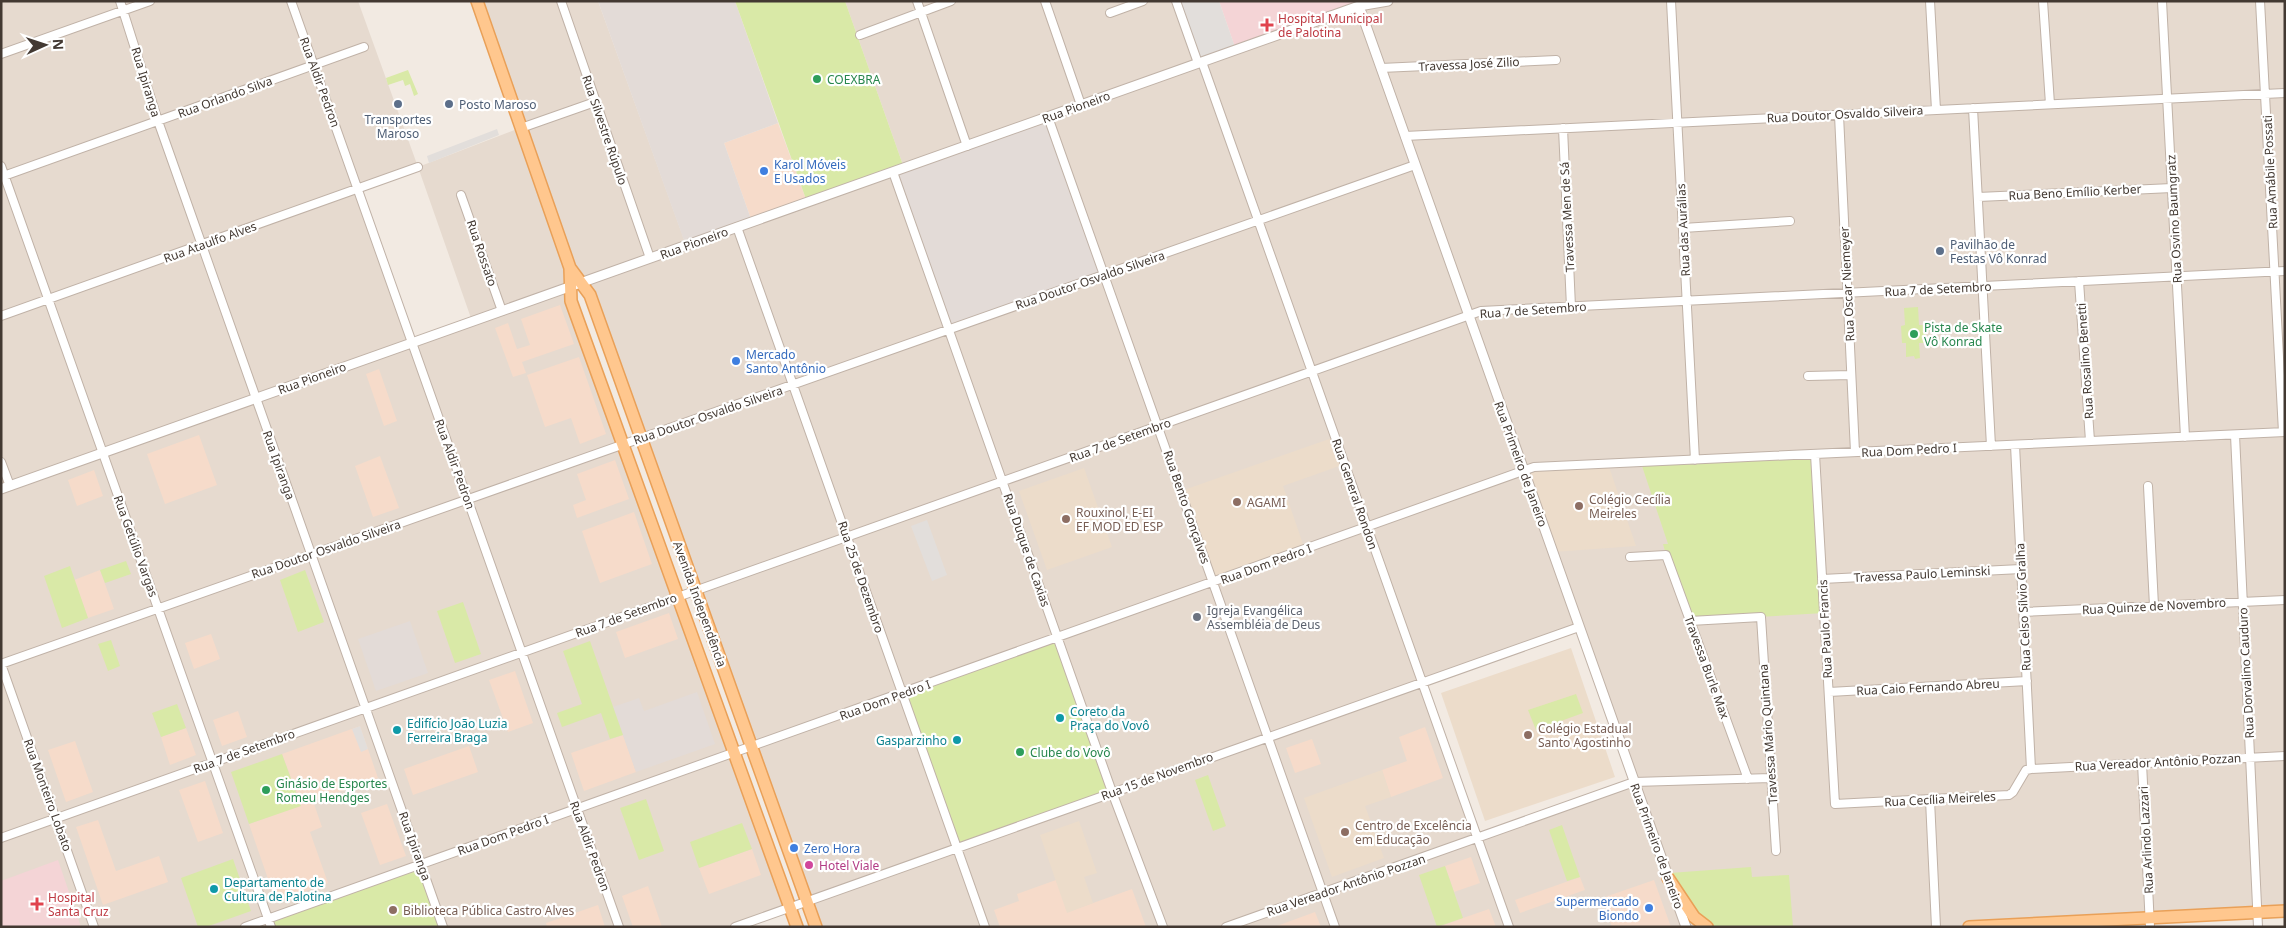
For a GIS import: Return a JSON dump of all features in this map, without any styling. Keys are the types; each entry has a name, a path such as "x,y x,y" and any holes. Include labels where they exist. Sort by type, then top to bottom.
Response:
{"main road":[{"path":"477,1 576,284"},
{"name":"Avenida Independência","path":"797,927 572,301 576,284 590,295 816,927"},
{"path":"1668,878 1694,917 1707,927"},
{"path":"1969,927 2150,922 2285,911"}],"street":[{"name":"Rua Ipiranga","path":"120,1 158,121 443,927"},
{"path":"1,54 150,1"},
{"name":"Rua Aldir Pedron","path":"291,1 619,927"},
{"name":"Rua Silvestre Rúpulo","path":"561,1 650,258"},
{"path":"916,1 967,146"},
{"path":"860,35 951,1"},
{"path":"1045,1 1081,105"},
{"path":"1110,13 1143,1"},
{"name":"Rua General Rondon","path":"1176,1 1258,220 1509,927"},
{"name":"Rua Pioneiro","path":"5,487 1200,63 1358,4 1388,1"},
{"name":"Rua das Aurálias","path":"1671,1 1695,460"},
{"path":"1930,1 1936,110"},
{"path":"2043,1 2050,104"},
{"name":"Rua Osvino Baumgratz","path":"2162,1 2185,437"},
{"name":"Rua Amábile Possati","path":"2260,1 2284,432"},
{"name":"Rua Primeiro de Janeiro","path":"1358,4 1686,927"},
{"name":"Rua Orlando Silva","path":"3,176 364,47"},
{"name":"Travessa José Zilio","path":"1381,68 1556,60"},
{"name":"Rua Doutor Osvaldo Silveira","path":"1405,136 2285,93"},
{"path":"521,128 596,102"},
{"path":"1973,108 1991,446"},
{"name":"Rua Oscar Niemeyer","path":"1839,115 1855,452"},
{"name":"Rua Bento Gonçalves","path":"1048,117 1335,927"},
{"name":"Travessa Men de Sá","path":"1562,128 1571,307"},
{"name":"Rua Doutor Osvaldo Silveira","path":"1,664 1415,165"},
{"name":"Rua Getúlio Vargas","path":"1,166 271,927"},
{"name":"Rua Ataulfo Alves","path":"1,316 418,167"},
{"name":"Rua Duque de Caxias","path":"893,172 1112,792 1163,927"},
{"name":"Rua Beno Emílio Kerber","path":"1978,197 2172,188"},
{"name":"Rua Rossato","path":"461,195 502,311"},
{"path":"1683,228 1790,221"},
{"name":"Rua 25 de Dezembro","path":"737,227 985,927"},
{"name":"Rua 7 de Setembro","path":"1,838 1481,311 2285,271"},
{"name":"Rua Rosalino Benetti","path":"2079,282 2090,441"},
{"path":"1808,376 1851,375"},
{"name":"Rua Dom Pedro I","path":"245,927 1534,467 2284,432"},
{"name":"Rua Dorvalino Cauduro","path":"2235,434 2258,927"},
{"name":"Rua Celso Sílvio Gralha","path":"2015,444 2031,769"},
{"name":"Rua Paulo Francis","path":"1815,454 1835,804"},
{"path":"1,462 5,487"},
{"path":"2148,486 2154,606"},
{"name":"Travessa Burle Max","path":"1630,557 1666,555 1748,779"},
{"name":"Travessa Paulo Leminski","path":"1822,579 2021,570"},
{"name":"Rua Quinze de Novembro","path":"2023,612 2285,600"},
{"name":"Travessa Mário Quintana","path":"1690,621 1761,617 1776,851"},
{"name":"Rua 15 de Novembro","path":"735,927 1579,627"},
{"name":"Rua Monteiro Lobato","path":"1,664 94,927"},
{"name":"Rua Caio Fernando Abreu","path":"1829,692 2027,681"},
{"name":"Rua Vereador Antônio Pozzan","path":"2031,769 2285,756"},
{"name":"Rua Arlindo Lazzari","path":"2142,763 2150,922"},
{"name":"Rua Cecília Meireles","path":"1835,804 2009,795 2013,792 2026,770 2031,769"},
{"name":"Rua Vereador Antônio Pozzan","path":"1226,927 1634,782 1771,778"},
{"path":"1930,800 1936,927"}],"shaded area":[{"path":"1,1 358,1 418,167 520,128 477,1 598,1 686,245 904,168 845,1 1176,1 1198,63 1388,1 2285,1 2285,911 1970,927 816,927 590,295 577,285 571,301 790,907 735,927 1,927","holes":["418,167 472,321 412,343 358,189","1579,627 1634,782 1478,837 1422,682"]},
{"path":"598,1 735,1 778,123 724,143 752,222 686,246"},
{"path":"1176,1 1219,1 1236,50 1198,63"},
{"name":"Hospital Municipal de Palotina","path":"1219,1 1357,1 1359,6 1236,50"},
{"path":"1048,117 1104,275 949,330 893,172"},
{"name":"Karol Móveis E Usados","path":"778,123 807,202 752,222 724,143"},
{"path":"497,129 499,135 429,163 427,156"},
{"path":"560,305 574,344 522,362 526,373 513,377 495,328 508,323 517,349 530,345 521,319"},
{"path":"579,357 606,434 580,444 571,418 545,427 527,375"},
{"path":"379,369 397,421 384,426 366,374"},
{"path":"199,435 217,485 165,504 147,454"},
{"name":"AGAMI","path":"1335,437 1345,464 1283,486 1305,550 1213,583 1181,491"},
{"path":"380,456 399,508 373,517 355,466"},
{"path":"615,460 629,499 577,518 573,505 586,500 577,474"},
{"name":"Colégio Cecília Meireles","path":"1608,464 1636,546 1553,552 1524,471"},
{"name":"Rouxinol, E-EI EF MOD ED ESP","path":"1084,468 1112,547 1047,570 1019,491"},
{"path":"94,470 103,496 77,506 68,480"},
{"path":"634,512 652,564 600,583 582,531"},
{"path":"927,520 947,575 932,581 911,526"},
{"path":"100,570 114,609 88,618 74,580"},
{"path":"669,613 678,639 625,658 616,632"},
{"path":"410,621 428,673 376,691 358,639"},
{"path":"211,634 220,659 194,669 185,643"},
{"name":"Colégio Estadual Santo Agostinho","path":"1571,648 1615,777 1485,821 1441,693"},
{"path":"515,671 533,723 508,732 489,680"},
{"path":"697,692 715,744 636,772 613,707 639,698 644,711"},
{"path":"238,711 247,737 222,746 213,720"},
{"path":"360,726 378,778 313,801 322,827 310,832 328,883 276,902 249,824 301,805 282,754"},
{"path":"360,726 368,749 361,752 352,729"},
{"path":"1425,727 1443,778 1391,797 1382,770 1407,761 1399,737"},
{"path":"186,728 196,755 170,765 161,737"},
{"path":"623,735 636,772 584,791 571,753"},
{"path":"1312,739 1321,764 1295,773 1286,748"},
{"path":"75,741 93,792 66,802 48,750"},
{"path":"469,746 478,772 413,795 404,769"},
{"name":"Centro de Excelência em Educação","path":"1382,770 1391,797 1365,806 1384,858 1332,877 1304,798"},
{"path":"205,781 223,833 198,842 179,790"},
{"path":"387,804 406,856 380,865 361,813"},
{"path":"98,820 116,871 159,856 168,882 103,905 76,827"},
{"path":"1079,821 1097,873 1084,877 1093,903 1067,913 1040,835"},
{"path":"752,849 761,875 709,894 699,868"},
{"path":"1471,857 1480,883 1454,892 1445,866"},
{"name":"Hospital Santa Cruz","path":"58,860 81,927 1,927 1,881"},
{"path":"1580,877 1585,890 1520,913 1515,900"},
{"path":"1056,880 1068,912 1132,889 1146,927 1000,927 994,910 1019,901 1017,894"},
{"path":"1654,880 1671,927 1612,927 1602,898"},
{"path":"648,886 662,927 633,927 622,896"},
{"path":"598,905 605,927 547,927 546,923"},
{"path":"1489,909 1496,927 1438,927 1463,918"},
{"path":"1315,912 1321,927 1274,927"}],"green space":[{"name":"COEXBRA","path":"735,1 845,1 904,168 807,202"},
{"path":"408,70 418,94 414,96 410,84 405,86 403,80 388,85 386,78"},
{"name":"Pista de Skate Vô Konrad","path":"1918,307 1919,325 1925,325 1926,343 1919,343 1920,358 1915,359 1914,356 1906,357 1906,343 1902,343 1901,326 1905,325 1904,308"},
{"path":"1815,454 1824,613 1690,621 1666,555 1663,544 1668,544 1642,466"},
{"path":"126,561 131,574 105,583 100,570"},
{"path":"70,566 88,618 62,628 44,576"},
{"path":"305,570 324,622 298,632 280,580"},
{"path":"463,602 481,654 455,663 437,611"},
{"path":"1058,638 1112,792 957,847 902,693"},
{"path":"111,640 120,666 108,671 98,644"},
{"path":"590,641 623,735 610,739 601,713 562,727 557,713 582,704 563,651"},
{"path":"1576,694 1583,713 1536,730 1528,710"},
{"path":"177,704 186,728 161,737 152,713"},
{"name":"Ginásio de Esportes Romeu Hendges","path":"282,754 301,806 249,824 231,772"},
{"path":"1208,775 1226,826 1213,831 1195,780"},
{"path":"646,799 664,851 639,860 620,808"},
{"path":"742,823 752,849 699,868 690,842"},
{"path":"1562,825 1580,877 1567,881 1549,830"},
{"name":"Departamento de Cultura de Palotina","path":"233,859 251,911 206,927 198,927 181,878"},
{"path":"421,864 443,927 271,927 268,919"},
{"path":"1445,866 1463,918 1437,927 1419,875"},
{"path":"1751,867 1752,877 1789,875 1793,927 1715,927 1695,913 1670,873"}],"place":[{"name":"Hospital Municipal de Palotina","path":"1267,25"},
{"name":"COEXBRA","path":"817,79"},
{"name":"Transportes Maroso","path":"398,104"},
{"name":"Posto Maroso","path":"449,104"},
{"name":"Karol Móveis E Usados","path":"764,171"},
{"name":"Pavilhão de Festas Vô Konrad","path":"1940,251"},
{"name":"Pista de Skate Vô Konrad","path":"1914,334"},
{"name":"Mercado Santo Antônio","path":"736,361"},
{"name":"AGAMI","path":"1237,502"},
{"name":"Colégio Cecília Meireles","path":"1579,506"},
{"name":"Rouxinol, E-EI EF MOD ED ESP","path":"1066,519"},
{"name":"Igreja Evangélica Assembléia de Deus","path":"1197,617"},
{"name":"Coreto da Praça do Vovô","path":"1060,718"},
{"name":"Edifício João Luzia Ferreira Braga","path":"397,730"},
{"name":"Colégio Estadual Santo Agostinho","path":"1528,735"},
{"name":"Gasparzinho","path":"957,740"},
{"name":"Clube do Vovô","path":"1020,752"},
{"name":"Ginásio de Esportes Romeu Hendges","path":"266,790"},
{"name":"Centro de Excelência em Educação","path":"1345,832"},
{"name":"Zero Hora","path":"794,848"},
{"name":"Hotel Viale","path":"809,865"},
{"name":"Departamento de Cultura de Palotina","path":"214,889"},
{"name":"Hospital Santa Cruz","path":"37,904"},
{"name":"Supermercado Biondo","path":"1649,908"},
{"name":"Biblioteca Pública Castro Alves","path":"393,910"}]}
